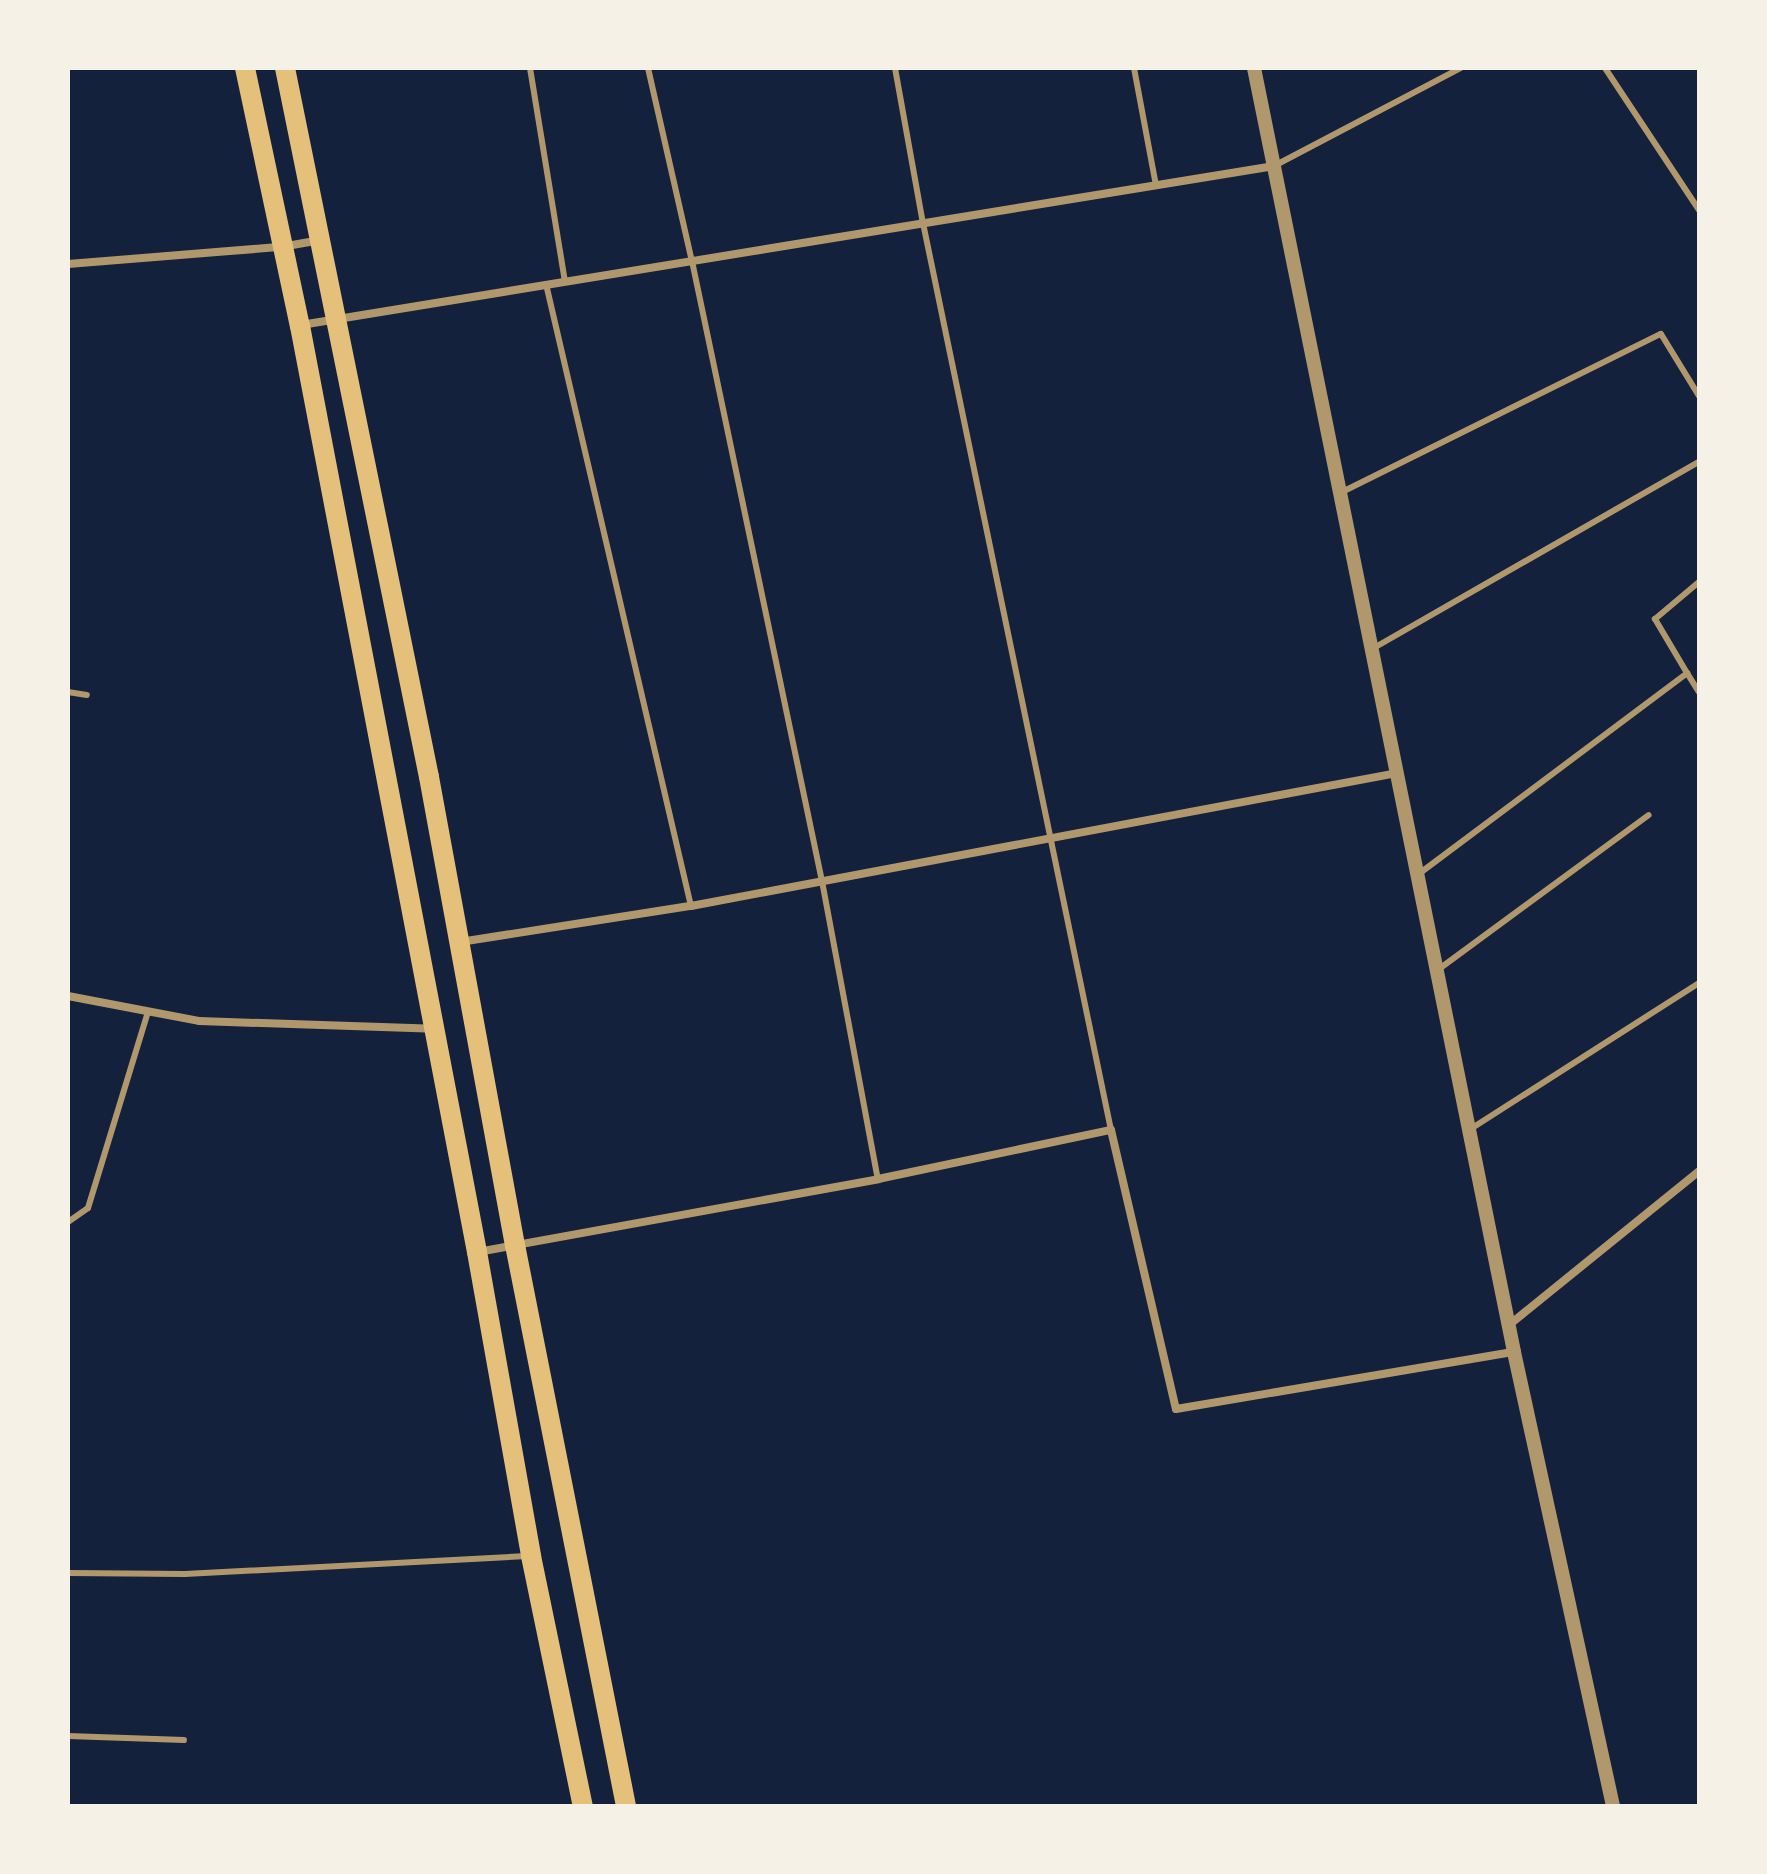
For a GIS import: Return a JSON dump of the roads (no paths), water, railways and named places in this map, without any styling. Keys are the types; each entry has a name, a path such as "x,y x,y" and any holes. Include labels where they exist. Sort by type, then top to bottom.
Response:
{"main road":[{"path":"245,68 300,326 477,1252 531,1556 583,1806"},
{"path":"285,68 460,943 515,1245 626,1806"}],"street":[{"path":"1254,68 1508,1325 1613,1806"},
{"path":"300,326 1274,166"},
{"path":"68,264 281,247 320,240"},
{"path":"460,943 691,906 1397,773"},
{"path":"68,996 199,1021 435,1029"},
{"path":"477,1252 878,1179 1111,1130 1176,1409 1514,1352"},
{"path":"1508,1325 1699,1171"}],"lane":[{"path":"530,68 565,281"},
{"path":"648,68 692,261 822,881 878,1179"},
{"path":"895,68 923,223 1111,1130"},
{"path":"1134,68 1156,185"},
{"path":"1274,166 1461,68"},
{"path":"1605,68 1699,210"},
{"path":"546,284 691,906"},
{"path":"1340,493 1661,334 1699,396"},
{"path":"1372,649 1699,462"},
{"path":"1699,582 1655,619 1699,692"},
{"path":"1417,875 1687,673"},
{"path":"68,692 87,695"},
{"path":"1437,971 1649,815"},
{"path":"1469,1130 1699,983"},
{"path":"68,1222 88,1208 148,1012"},
{"path":"68,1573 185,1574 531,1556"},
{"path":"68,1736 184,1740"}]}
